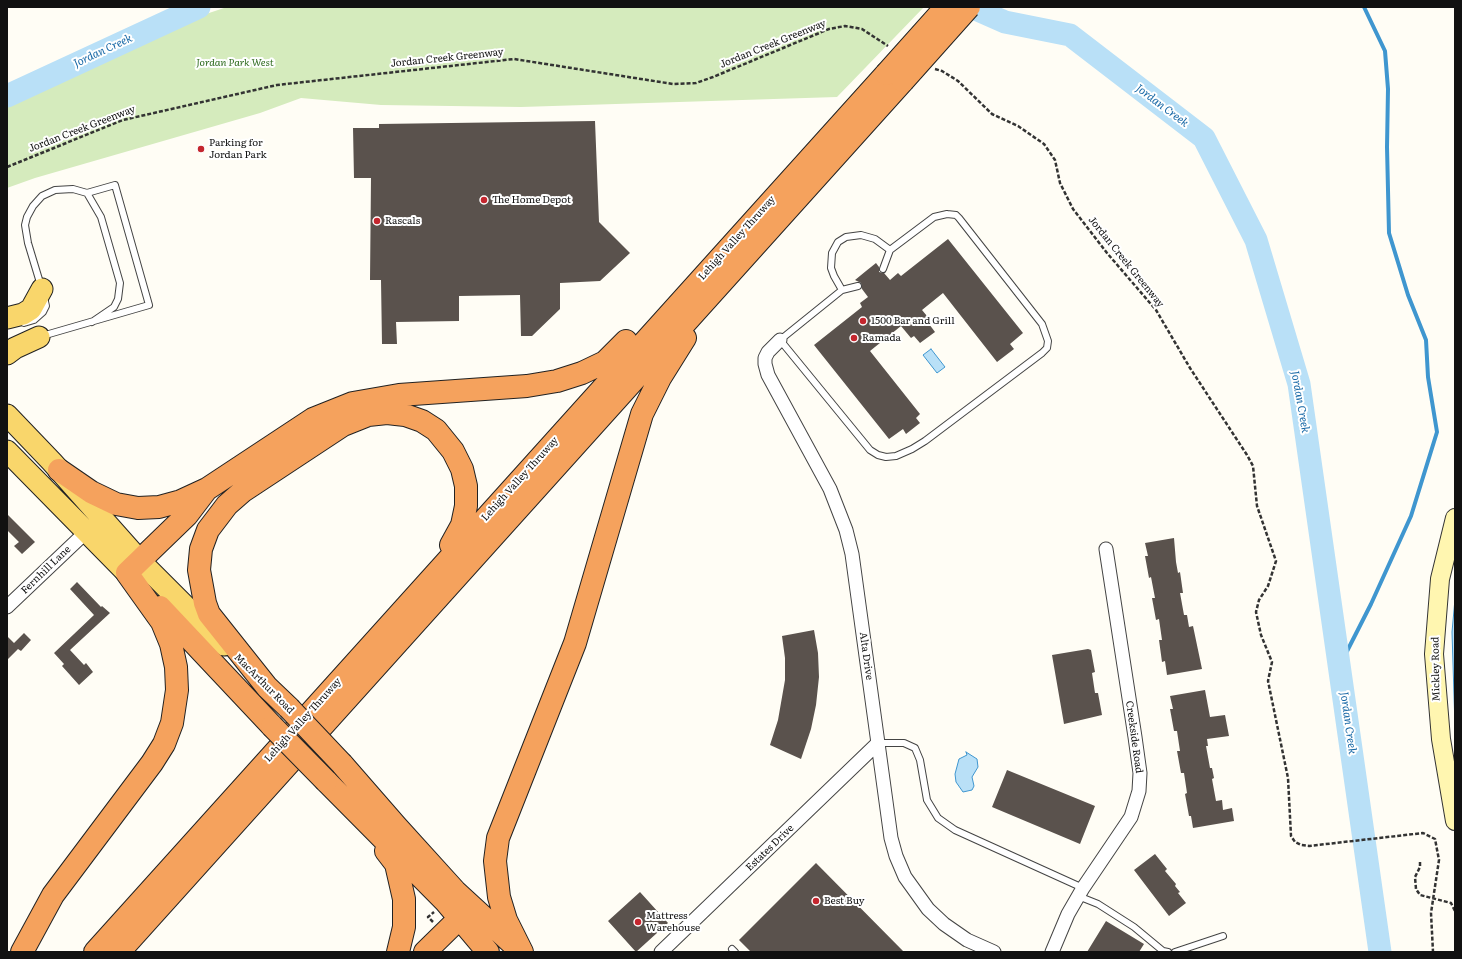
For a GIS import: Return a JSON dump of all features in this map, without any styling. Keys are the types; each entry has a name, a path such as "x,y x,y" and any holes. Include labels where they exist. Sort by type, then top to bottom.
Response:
{"highway":[{"name":"Lehigh Valley Thruway","path":"119,952 719,285 894,77 946,7"},
{"name":"Lehigh Valley Thruway","path":"95,952 793,176 894,77 969,7"},
{"path":"55,466 104,499 116,504 149,509 169,504 207,489 313,419 353,403 399,395 542,384 569,378 605,362 793,176"},
{"path":"522,952 506,920 497,884 496,855 501,827 575,643 642,414 660,378 719,285"},
{"path":"268,687 209,614 202,592 199,570 204,539 219,512 239,494 334,430 368,415 387,413 405,415 429,425 448,444 458,460 464,477 466,506 458,534 416,595"},
{"path":"22,952 53,895 152,763 164,744 172,723 177,690 176,667 171,644 162,622 134,567 187,515 207,489"},
{"name":"MacArthur Road","path":"134,567 206,654 272,726 358,813 466,912 522,952"},
{"name":"MacArthur Road","path":"268,687 342,764 396,826 466,912 488,952"},
{"path":"358,813 396,864 405,918 403,936 398,952"},
{"path":"134,952 164,902"},
{"path":"425,952 466,912"}],"main road":[{"path":"14,321 31,309 42,289"},
{"path":"10,348 15,348 39,337"},
{"path":"7,399 55,466"},
{"name":"MacArthur Road","path":"7,415 55,466 134,567"},
{"name":"MacArthur Road","path":"7,451 86,532 134,567 268,687"}],"street":[{"name":"Alta Drive","path":"780,340 768,352 765,364 773,388 830,489 846,530 852,554 891,838 896,856 905,877 928,909 944,924 967,940 994,952"},
{"name":"Mickley Road","path":"1455,518 1440,579 1434,654 1440,732 1455,821"},
{"name":"Fernhill Lane","path":"7,608 86,532"},
{"name":"Creekside Road","path":"1052,952 1080,892 1131,817 1139,791 1140,773 1106,549"},
{"name":"Estates Drive","path":"661,952 878,743"}],"lane":[{"path":"39,337 149,305 115,185 87,193 73,189 55,190 42,196 33,206 27,217 25,225 28,243 42,289"},
{"path":"87,193 101,217 118,276 120,291 114,308 92,322"},
{"path":"858,286 842,290 780,340 870,450 878,455 886,457 912,449 926,441 1042,353 1046,348 1048,341 1042,324 956,215 946,214 934,217 890,250 883,269"},
{"path":"842,290 831,268 832,253 838,242 846,237 861,235 874,239 890,250"},
{"path":"878,743 904,743 915,748 920,760 927,800 938,818 949,826 1080,892 1134,927 1163,951 1168,952"},
{"path":"1175,952 1223,936"}],"path":[{"name":"Jordan Creek Greenway","path":"7,167 123,120 276,85 514,60 673,84 696,83 745,65 829,29 845,26 862,29 894,50"},
{"name":"Jordan Creek Greenway","path":"934,69 942,71 958,81 992,114 1018,126 1044,144 1055,160 1060,183 1073,209 1107,254 1156,310 1190,368 1253,466 1257,506 1276,561 1268,586 1259,600 1256,612 1261,635 1272,662 1268,681 1288,778 1291,836 1295,842 1301,845 1309,846 1423,833 1435,839 1439,868 1432,899 1433,952"},
{"path":"1420,862 1415,877 1416,889 1420,895 1451,903 1455,911"},
{"path":"436,909 428,917 438,927"}],"green space":[{"name":"Jordan Park West","path":"227,7 924,7 837,97 521,107 381,105 301,98 260,113 35,178 7,188 7,107 80,69 182,22"}],"water":[{"path":"931,349 945,367 937,373 923,355"},
{"path":"1455,599 1455,727 1452,632"},
{"path":"966,752 977,759 978,767 972,777 974,786 972,790 963,792 956,782 955,774 959,759 967,755"}],"building":[{"name":"The Home Depot","path":"595,121 599,222 630,253 600,281 560,283 560,309 532,336 521,336 520,295 459,296 459,321 396,322 397,344 382,344 381,280 370,280 371,178 354,178 353,128 379,128 379,124"},
{"name":"Ramada","path":"948,239 1023,333 1010,344 1014,349 997,362 943,293 922,310 932,322 929,324 935,332 920,343 914,336 911,338 901,326 870,351 920,414 916,418 920,423 906,434 903,429 889,439 814,345 862,307 860,303 868,297 862,289 861,283 855,280 876,263 879,267 879,272 884,273 890,280 898,273 901,276"},
{"path":"7,514 35,542 22,554 14,546 19,542 7,530"},
{"path":"1174,538 1176,562 1178,573 1180,572 1183,593 1180,593 1184,615 1187,615 1189,627 1193,626 1202,669 1167,675 1165,661 1162,662 1159,640 1162,640 1159,619 1156,620 1152,598 1155,598 1151,577 1149,578 1145,556 1148,556 1145,543"},
{"path":"77,582 101,607 102,606 110,613 70,650 84,665 86,663 93,672 79,685 62,666 64,664 54,653 94,615 70,589"},
{"path":"814,630 818,653 819,677 816,705 811,729 801,759 770,745 778,720 785,680 785,658 782,636"},
{"path":"24,633 31,640 21,651 18,649 7,660 7,636 14,643"},
{"path":"1088,649 1091,650 1095,672 1092,673 1095,693 1098,693 1102,715 1064,724 1052,655"},
{"path":"1205,690 1210,717 1225,715 1229,736 1207,739 1208,746 1206,746 1210,768 1212,768 1214,778 1212,779 1216,801 1222,800 1223,810 1232,808 1234,821 1193,828 1185,794 1187,793 1184,773 1181,773 1177,751 1180,751 1177,731 1174,731 1170,709 1173,709 1170,696"},
{"path":"1007,770 1095,806 1080,844 992,807"},
{"path":"1155,854 1167,869 1165,871 1176,884 1175,886 1180,892 1178,893 1186,903 1169,916 1134,870"},
{"name":"Best Buy","path":"816,863 904,952 751,952 739,940"},
{"name":"Mattress Warehouse","path":"640,892 668,923 636,952 608,921"},
{"path":"1106,921 1144,944 1139,952 1087,952"}],"waterway":[{"name":"Jordan Creek","path":"7,96 199,7"},
{"name":"Jordan Creek","path":"971,7 1005,22 1070,35 1204,138 1256,240 1299,384 1380,952"},
{"path":"1339,667 1371,604 1411,516 1437,432 1428,377 1426,340 1408,295 1389,233 1387,147 1388,89 1385,51 1364,7"}],"place":[{"name":"Parking for Jordan Park","path":"201,149"},
{"name":"The Home Depot","path":"484,200"},
{"name":"Rascals","path":"377,221"},
{"name":"1500 Bar and Grill","path":"863,321"},
{"name":"Ramada","path":"854,338"},
{"name":"Best Buy","path":"816,901"},
{"name":"Mattress Warehouse","path":"638,922"}]}
